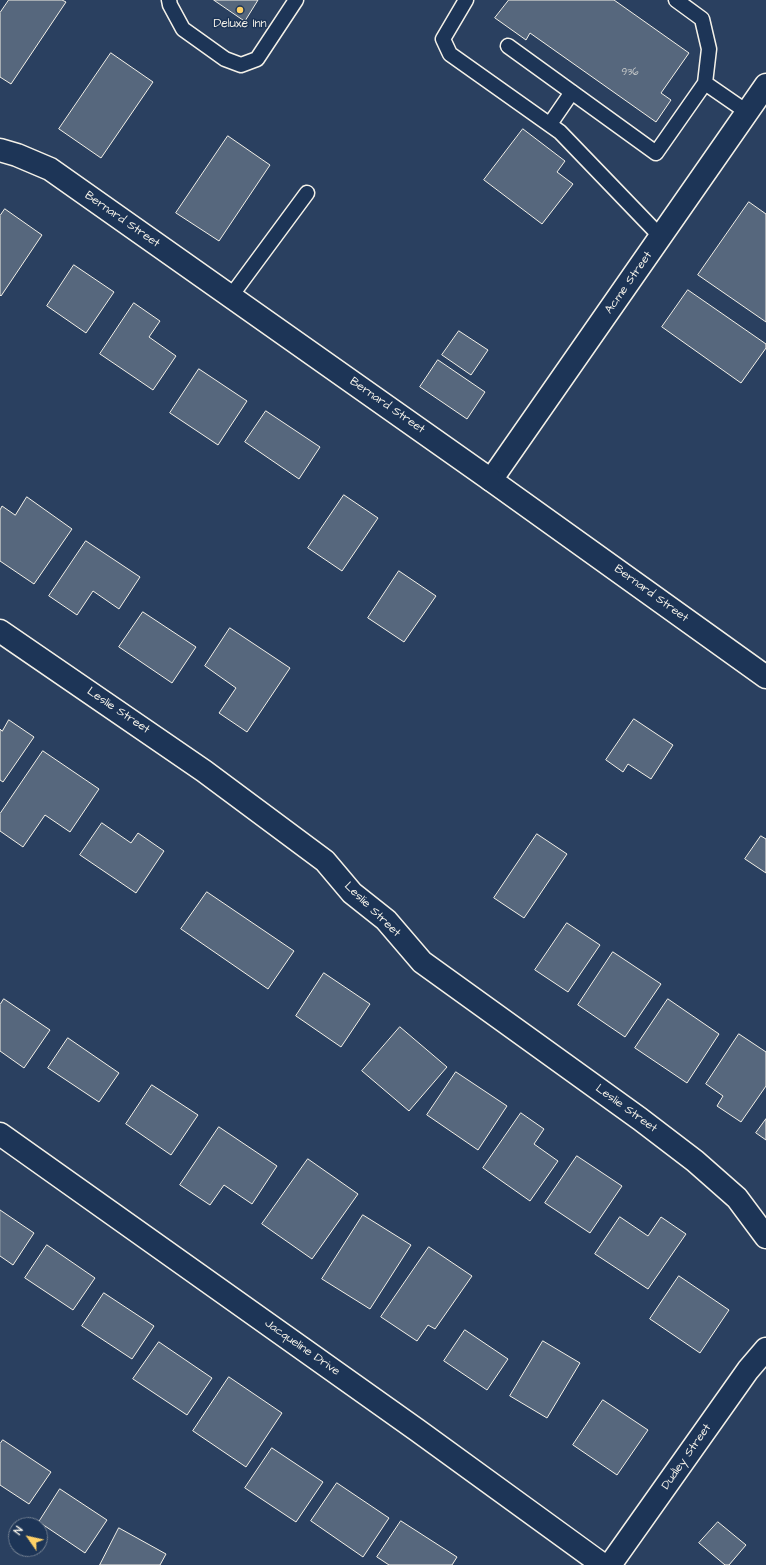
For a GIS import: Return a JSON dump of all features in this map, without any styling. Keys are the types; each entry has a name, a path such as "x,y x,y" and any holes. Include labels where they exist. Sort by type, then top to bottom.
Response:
{"street":[{"name":"Acme Street","path":"491,480 759,99"},
{"name":"Bernard Street","path":"0,150 17,155 50,169 491,480 766,677"},
{"name":"Leslie Street","path":"0,631 204,771 325,861 352,893 386,920 422,962 640,1119 695,1161 737,1198 766,1237"},
{"name":"Jacqueline Drive","path":"0,1134 404,1421 603,1565"},
{"name":"Dudley Street","path":"610,1565 748,1370 766,1349"}],"lane":[{"path":"169,0 170,5 183,29 225,60 241,65 257,59 296,0"},
{"path":"466,0 443,39 450,54 560,132 661,237"},
{"path":"508,46 656,153 705,83 709,49 702,19 676,0"},
{"path":"705,83 759,99"},
{"path":"550,124 572,92"},
{"path":"231,296 307,193"}],"building":[{"path":"9,0 62,0 66,2 11,84 0,77 0,13"},
{"name":"Deluxe Inn","path":"214,0 258,0 245,21"},
{"path":"509,0 614,0 689,53 661,93 671,100 656,122 530,33 526,40 495,18"},
{"path":"111,53 153,82 101,158 59,129"},
{"path":"523,129 565,161 557,172 573,184 542,224 484,180"},
{"path":"228,136 270,165 219,241 176,213"},
{"path":"749,202 766,214 766,322 698,275"},
{"path":"5,209 42,235 1,296 0,216"},
{"path":"74,265 114,292 86,333 47,306"},
{"path":"688,290 766,344 766,348 741,383 662,327"},
{"path":"134,303 160,321 149,337 176,356 153,390 100,354"},
{"path":"459,331 488,350 471,375 442,355"},
{"path":"438,360 485,392 467,419 420,387"},
{"path":"199,369 247,401 218,445 170,413"},
{"path":"266,411 320,447 299,479 245,442"},
{"path":"344,495 378,518 342,571 308,548"},
{"path":"27,497 72,529 34,584 0,561 0,510 2,506 15,515"},
{"path":"86,541 140,577 119,609 93,591 77,615 49,596"},
{"path":"399,571 436,596 404,642 368,618"},
{"path":"143,612 196,647 172,683 119,647"},
{"path":"230,628 290,668 247,732 219,713 236,688 205,666"},
{"path":"634,719 673,745 651,779 628,764 623,772 606,760"},
{"path":"9,720 34,737 3,782 0,780 0,729 2,731"},
{"path":"43,751 99,789 70,832 45,815 23,847 0,831 0,814"},
{"path":"102,823 131,843 138,833 164,851 136,893 80,855"},
{"path":"537,834 567,854 524,918 494,898"},
{"path":"761,836 766,839 766,873 745,859"},
{"path":"207,892 294,951 268,989 181,929"},
{"path":"567,923 600,945 568,992 535,970"},
{"path":"613,952 661,984 625,1037 578,1005"},
{"path":"324,973 370,1004 341,1047 296,1016"},
{"path":"4,999 50,1030 24,1068 0,1051 0,1005"},
{"path":"668,999 719,1034 687,1083 635,1048"},
{"path":"400,1027 447,1067 409,1111 362,1071"},
{"path":"739,1034 766,1052 766,1086 741,1122 717,1106 723,1096 706,1084"},
{"path":"68,1038 119,1073 99,1102 48,1068"},
{"path":"456,1072 507,1106 478,1150 427,1115"},
{"path":"152,1085 198,1115 171,1155 126,1124"},
{"path":"521,1113 544,1129 534,1144 558,1161 530,1201 483,1168"},
{"path":"766,1119 766,1140 756,1133"},
{"path":"219,1127 277,1166 252,1204 224,1185 210,1205 180,1185"},
{"path":"577,1156 622,1186 590,1233 545,1203"},
{"path":"308,1159 358,1194 312,1259 262,1224"},
{"path":"0,1210 34,1233 13,1265 0,1256"},
{"path":"363,1215 411,1245 370,1309 322,1279"},
{"path":"620,1217 648,1236 661,1217 686,1234 648,1289 595,1254"},
{"path":"47,1245 95,1278 73,1310 25,1278"},
{"path":"429,1247 472,1276 435,1329 428,1325 417,1341 381,1317"},
{"path":"679,1276 729,1310 700,1353 650,1319"},
{"path":"104,1293 154,1326 132,1359 82,1326"},
{"path":"465,1330 508,1359 487,1390 444,1361"},
{"path":"543,1341 580,1363 547,1418 510,1396"},
{"path":"159,1342 212,1378 187,1415 133,1379"},
{"path":"229,1377 282,1413 246,1467 193,1431"},
{"path":"603,1400 648,1430 617,1475 573,1445"},
{"path":"3,1440 51,1472 29,1504 0,1485 0,1444"},
{"path":"272,1448 323,1482 296,1522 245,1488"},
{"path":"337,1483 389,1518 363,1557 311,1521"},
{"path":"60,1489 107,1520 85,1553 48,1528 48,1517 42,1517"},
{"path":"401,1521 457,1557 452,1565 389,1565 377,1557"},
{"path":"718,1522 746,1545 729,1565 725,1565 699,1543"},
{"path":"119,1528 166,1554 160,1565 100,1565"}],"place":[{"name":"Deluxe Inn","path":"240,10"}]}
